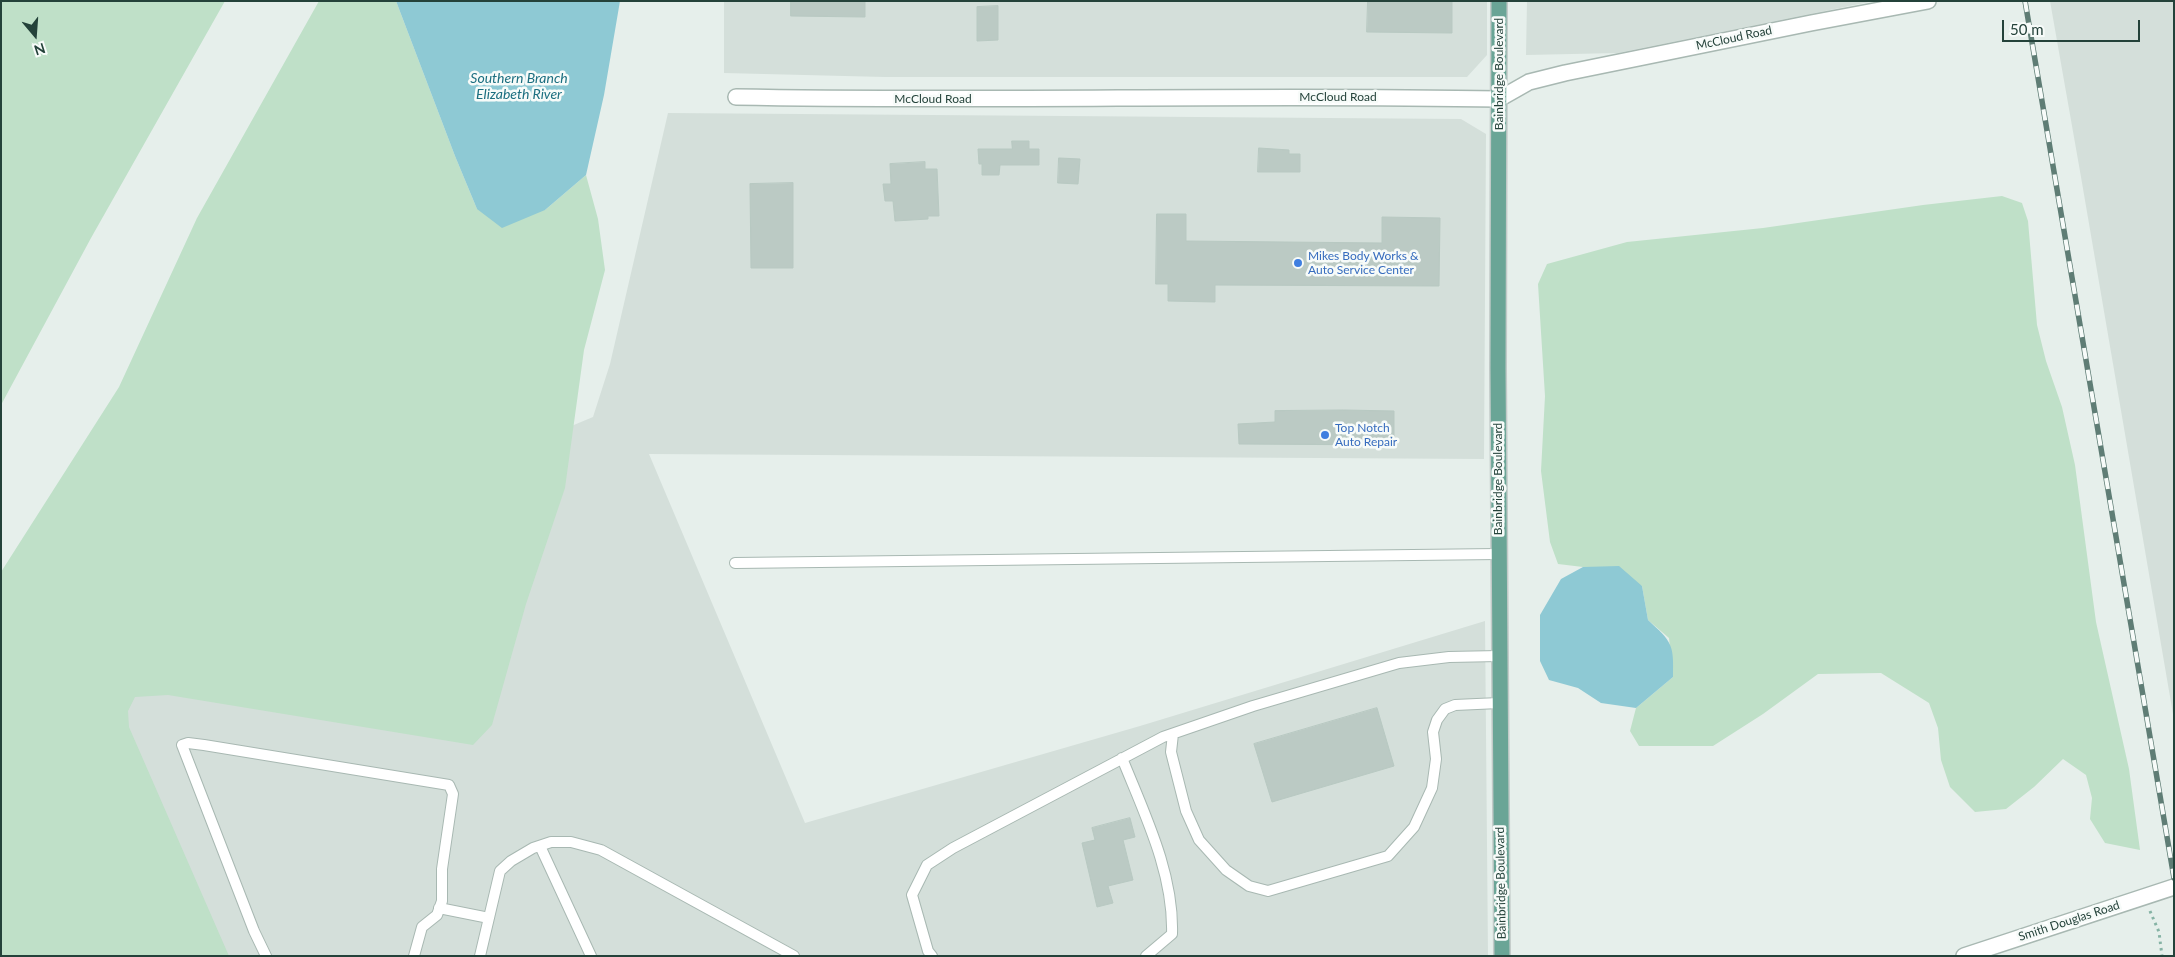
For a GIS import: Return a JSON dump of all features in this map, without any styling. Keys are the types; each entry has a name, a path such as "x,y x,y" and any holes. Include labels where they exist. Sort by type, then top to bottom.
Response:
{"main road":[{"name":"Bainbridge Boulevard","path":"1499,1 1498,554 1502,956"}],"street":[{"name":"McCloud Road","path":"736,97 900,99 1184,96 1499,99 1529,82 1565,73 1811,22 1928,1"},
{"name":"Smith Douglas Road","path":"1964,956 2174,887"}],"lane":[{"path":"735,563 1498,554"},
{"path":"932,956 928,950 912,895 928,865 953,848 1122,758 1174,734 1253,706 1399,663 1449,657 1499,656"},
{"path":"1174,734 1171,752 1186,811 1199,840 1226,870 1248,886 1268,891 1388,856 1414,827 1432,788 1436,759 1433,732 1437,720 1445,709 1456,705 1499,703"},
{"path":"266,956 254,932 182,745 188,743 204,744 449,785 453,794 442,869 442,901 437,916 422,927 414,956"},
{"path":"1122,758 1162,860 1173,914 1172,934 1146,956"},
{"path":"480,956 500,872 511,861 551,842 571,842 601,850 794,956"},
{"path":"540,846 591,956"},
{"path":"439,908 489,918"}],"path":[{"path":"2144,896 2159,932 2162,956"}],"shaded area":[{"path":"724,1 1487,1 1487,55 1467,77 885,77 724,73"},
{"path":"1527,1 1874,1 1618,53 1526,55"},
{"path":"2050,1 2174,1 2174,720 2081,177"},
{"path":"668,113 1461,119 1486,134 1484,459 649,454 805,823 1140,726 1485,621 1488,956 1,956 1,664 593,417 610,364"}],"green space":[{"path":"1,1 225,1 91,238 1,405"},
{"path":"319,1 396,1 477,209 545,210 586,175 598,219 605,270 584,350 565,488 526,604 492,725 473,745 168,695 135,697 128,711 129,727 229,956 1,956 1,572 119,387 197,218"},
{"path":"2002,196 2022,203 2028,221 2037,325 2046,361 2062,407 2075,465 2096,622 2129,769 2140,850 2105,843 2090,819 2092,798 2086,775 2063,759 2034,787 2006,809 1975,812 1950,787 1941,760 1938,728 1929,703 1881,673 1818,674 1763,714 1713,746 1639,746 1630,731 1636,708 1673,677 1669,638 1648,620 1642,586 1583,567 1558,564 1550,542 1541,471 1545,396 1538,284 1547,264 1627,242 1763,228 1923,205"}],"water":[{"name":"Southern Branch Elizabeth River","path":"396,1 620,1 604,95 586,175 545,210 502,228 477,209"},
{"path":"1619,566 1642,586 1648,620 1667,639 1673,657 1673,677 1636,708 1601,703 1578,688 1549,680 1540,661 1540,615 1561,579 1583,567"}],"building":[{"path":"791,1 865,1 865,17 791,16"},
{"path":"1368,1 1452,1 1452,33 1367,32"},
{"path":"998,6 998,40 977,41 977,7"},
{"path":"1012,141 1029,141 1029,149 1039,149 1039,165 1000,165 999,175 982,175 982,164 979,164 978,149 1012,149"},
{"path":"1259,148 1289,150 1289,154 1300,154 1300,172 1258,172"},
{"path":"1059,158 1080,159 1078,184 1058,183"},
{"path":"925,162 925,169 937,169 939,216 928,216 928,219 895,221 893,201 885,201 883,184 891,184 890,164"},
{"path":"793,183 793,268 751,268 750,184"},
{"name":"Mikes Body Works & Auto Service Center","path":"1157,214 1186,214 1186,241 1382,243 1382,217 1440,218 1439,286 1215,285 1215,302 1168,301 1168,284 1156,284"},
{"name":"Top Notch Auto Repair","path":"1275,411 1394,411 1394,445 1239,444 1238,424 1275,422"},
{"path":"1377,708 1394,766 1272,802 1254,744"},
{"path":"1130,818 1135,837 1123,840 1133,880 1108,886 1113,903 1097,907 1082,843 1095,840 1092,828"}],"railway":[{"path":"2025,1 2174,878"}],"place":[{"name":"Mikes Body Works & Auto Service Center","path":"1298,263"},
{"name":"Top Notch Auto Repair","path":"1325,435"}]}
